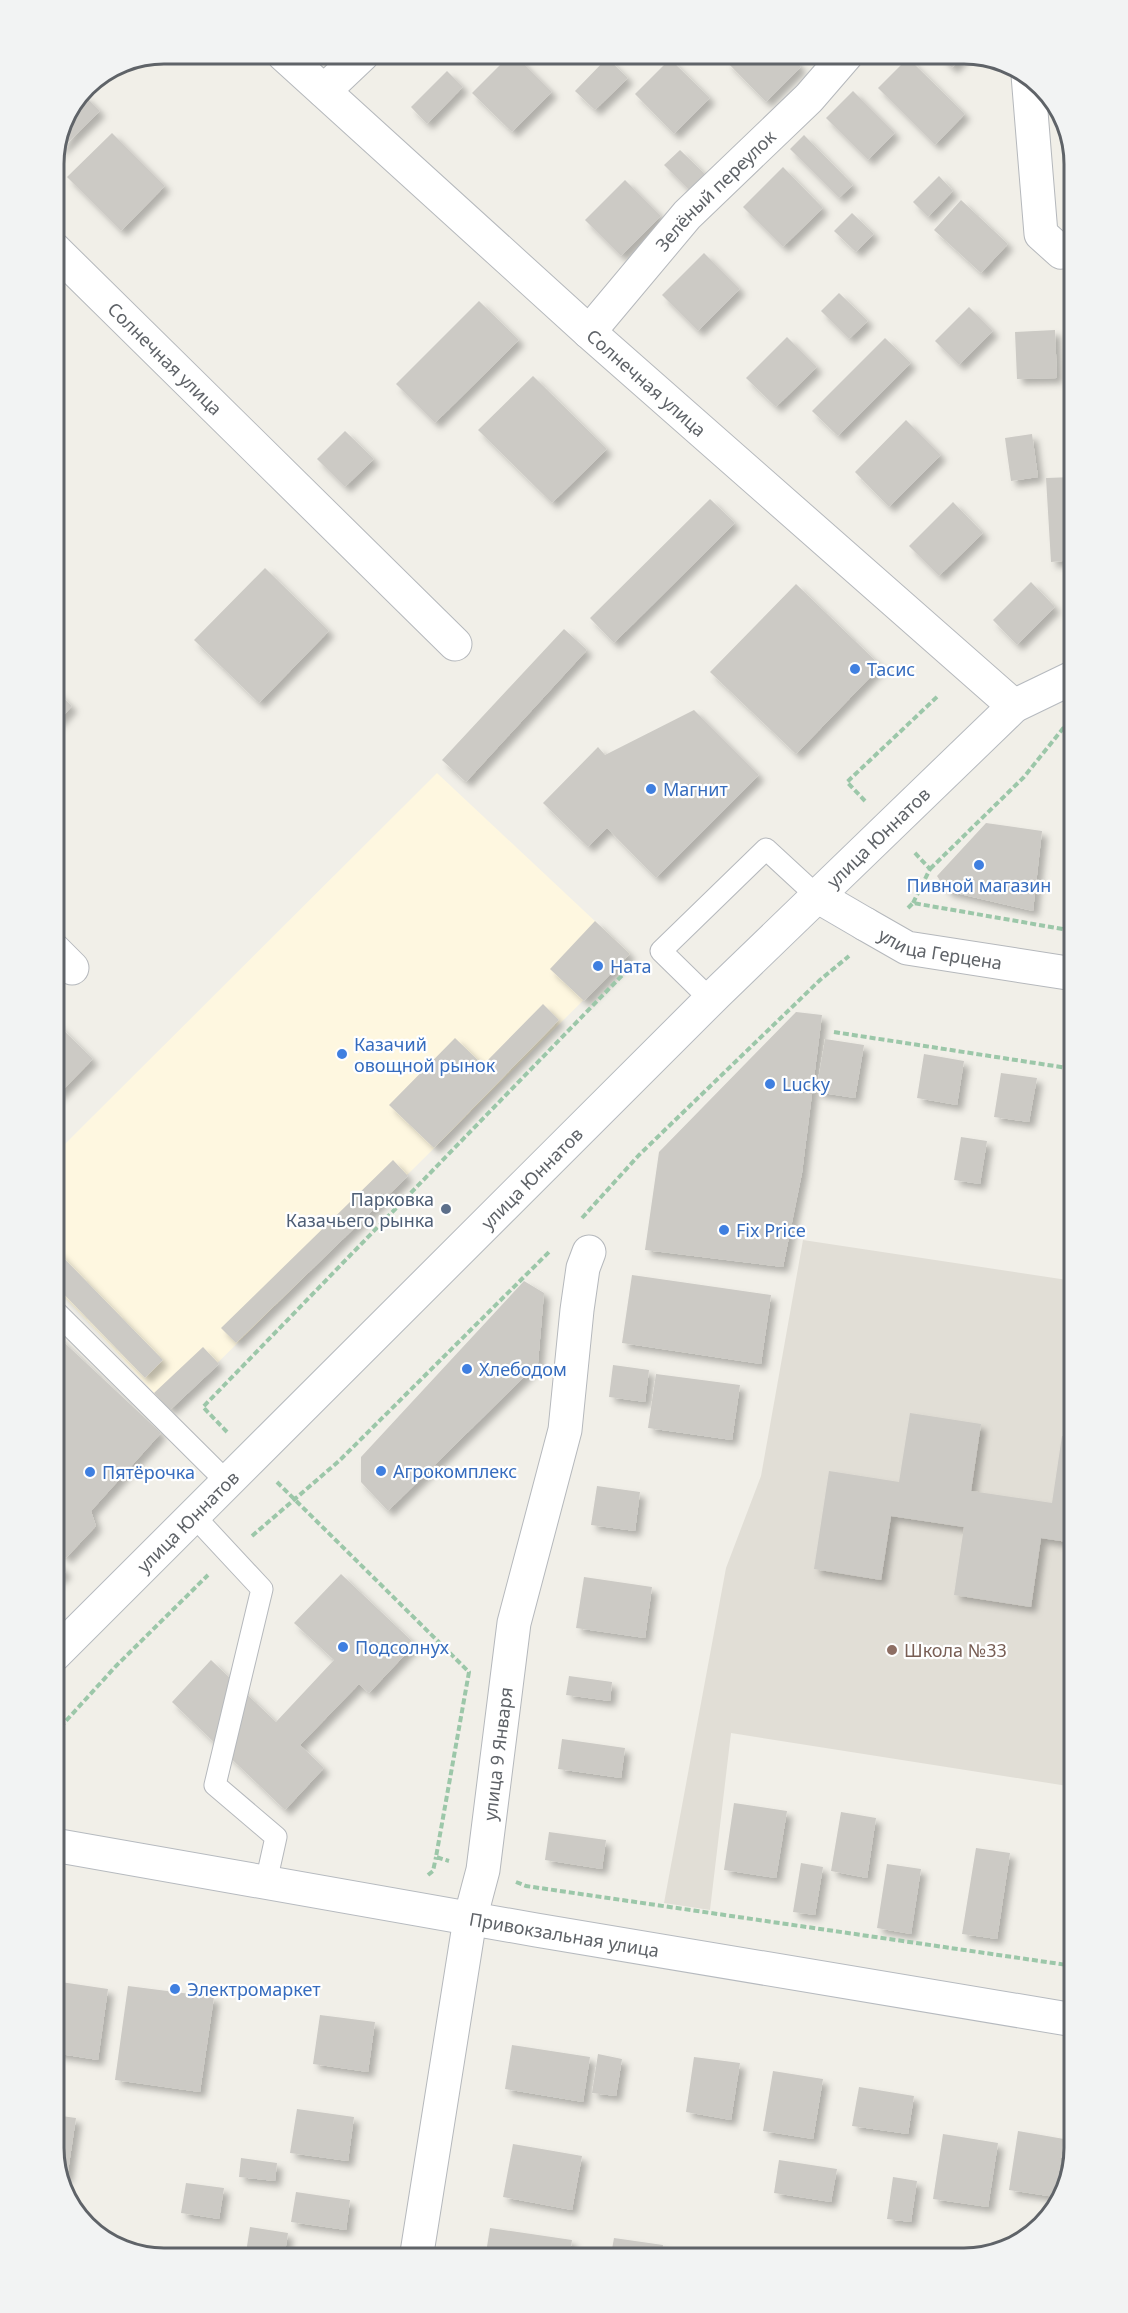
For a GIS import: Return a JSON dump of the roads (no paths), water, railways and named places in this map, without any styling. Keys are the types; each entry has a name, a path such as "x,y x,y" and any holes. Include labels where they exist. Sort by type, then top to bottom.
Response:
{"street":[{"name":"Солнечная улица","path":"294,64 589,332 1014,706"},
{"path":"324,91 352,64"},
{"name":"Зелёный переулок","path":"589,332 687,215 809,98 838,65"},
{"path":"1029,89 1041,234 1064,247"},
{"name":"Солнечная улица","path":"65,260 455,644"},
{"name":"улица Юннатов","path":"64,1645 711,999 1014,706 1064,682"},
{"name":"улица Герцена","path":"817,896 908,948 1064,972"},
{"name":"улица 9 Января","path":"418,2248 470,1918 483,1870 514,1623 565,1430 583,1268 583,1238"},
{"name":"Привокзальная улица","path":"64,1847 1064,2018"}],"lane":[{"path":"711,999 661,951 766,849 817,896"},
{"path":"64,1320 228,1483"},
{"path":"194,1516 262,1589 215,1785 276,1837 266,1882"}],"place":[{"name":"Тасис","path":"855,669"},
{"name":"Магнит","path":"651,789"},
{"name":"Пивной магазин","path":"979,865"},
{"name":"Ната","path":"598,966"},
{"name":"Казачий овощной рынок","path":"342,1054"},
{"name":"Lucky","path":"770,1084"},
{"name":"Парковка Казачьего рынка","path":"446,1209"},
{"name":"Fix Price","path":"724,1230"},
{"name":"Хлебодом","path":"467,1369"},
{"name":"Агрокомплекс","path":"381,1471"},
{"name":"Пятёрочка","path":"90,1472"},
{"name":"Подсолнух","path":"343,1647"},
{"name":"Школа №33","path":"892,1650"},
{"name":"Электромаркет","path":"175,1989"}]}
